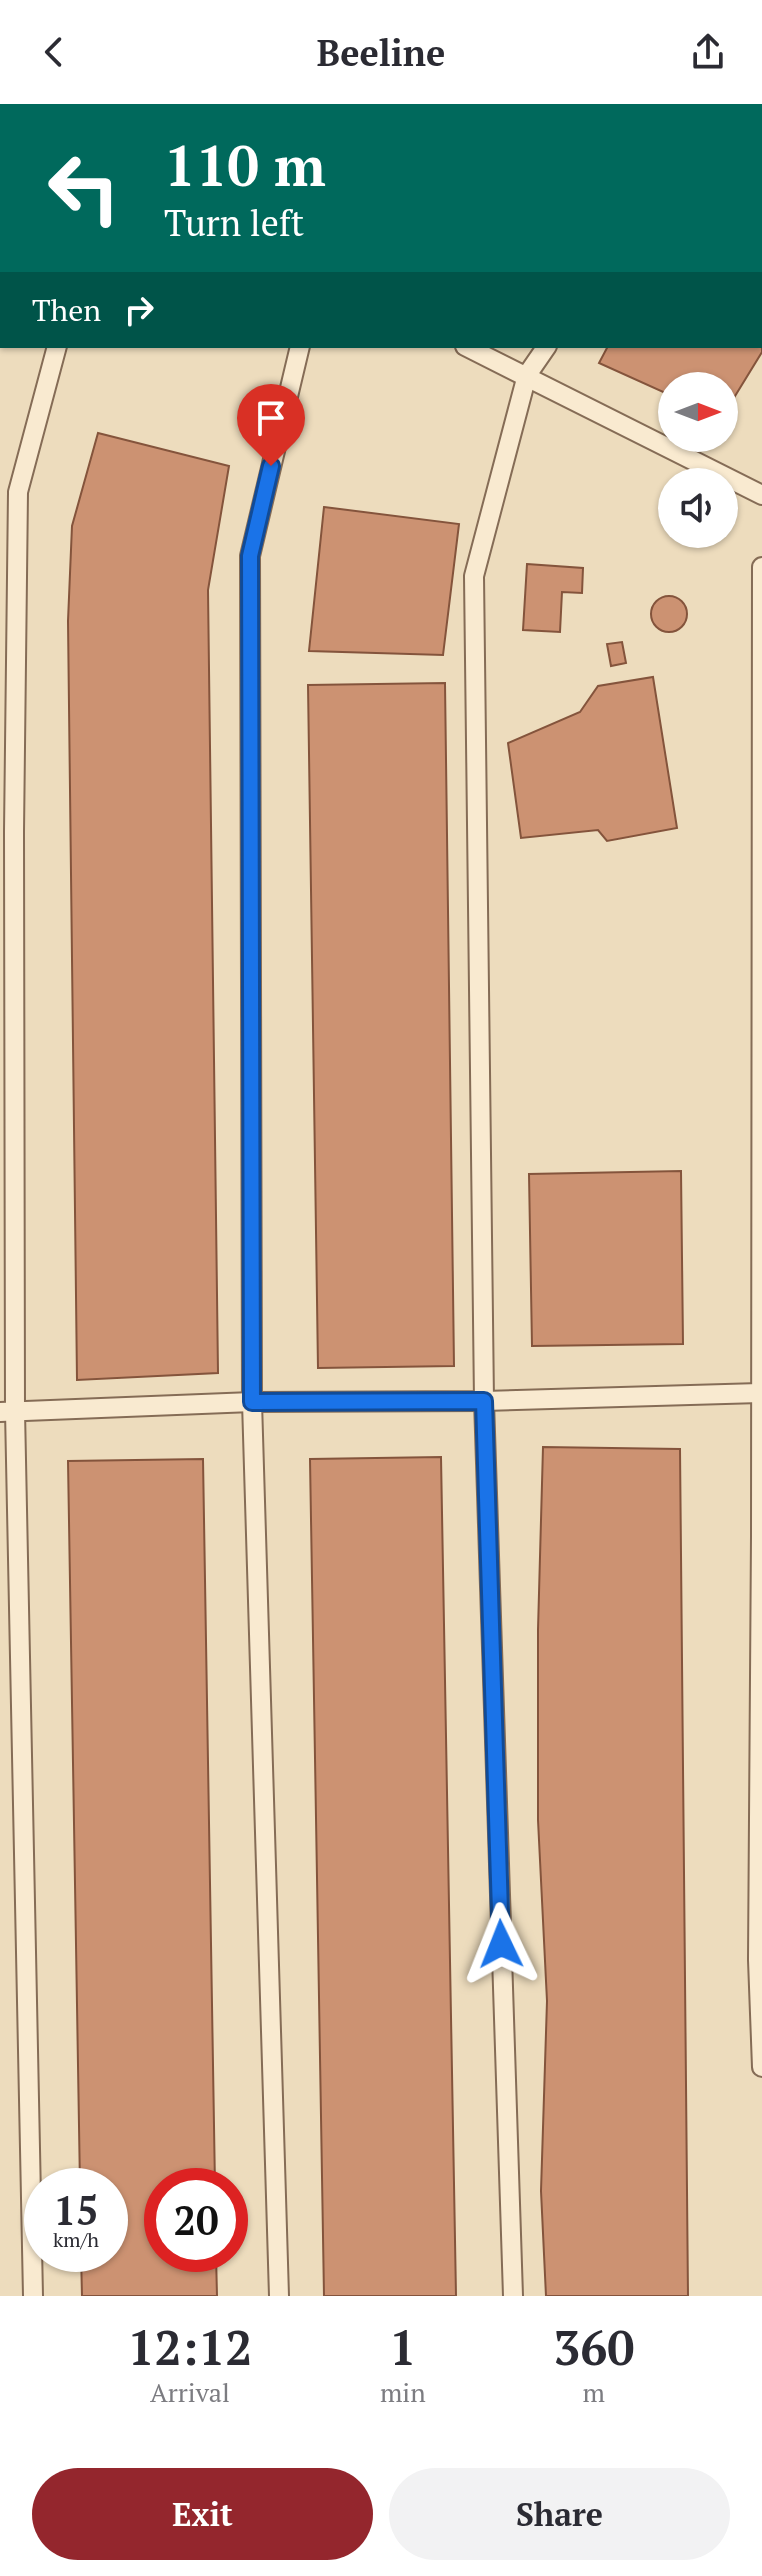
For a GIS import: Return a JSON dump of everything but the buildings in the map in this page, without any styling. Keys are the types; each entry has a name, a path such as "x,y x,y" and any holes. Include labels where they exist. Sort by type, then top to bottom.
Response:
{"lane":[{"path":"33,2296 8,1412 18,492 56,348"},
{"path":"279,2296 252,1402 250,556 300,348"},
{"path":"469,348 762,495"},
{"path":"513,2296 484,1401 474,576 527,375 546,348"},
{"path":"762,567 762,1536 758,1960 762,2067"},
{"path":"8,1412 252,1402 484,1401 760,1393"}],"route":[{"path":"271,466 250,556 252,1402 484,1401 501,1944"}]}
